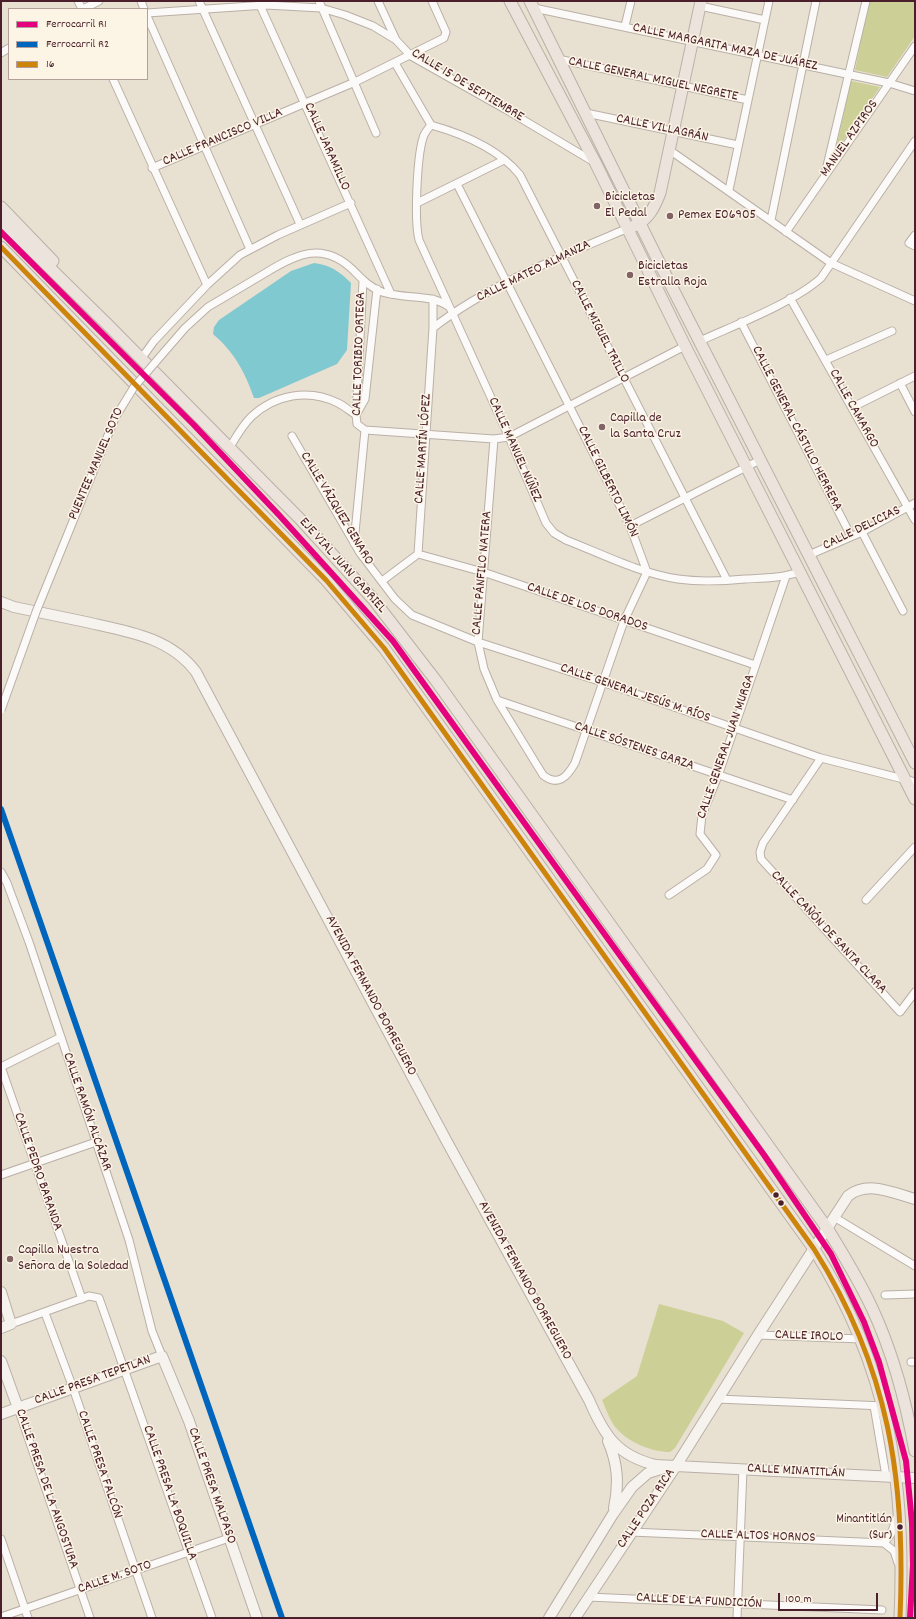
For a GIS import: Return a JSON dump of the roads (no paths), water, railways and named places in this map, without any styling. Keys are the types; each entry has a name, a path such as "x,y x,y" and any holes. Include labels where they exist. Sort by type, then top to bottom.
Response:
{"main road":[{"path":"510,1 595,162 626,229 799,572 910,780 915,799"},
{"path":"640,223 652,212 657,202 700,3"},
{"path":"532,5 640,223 915,763"},
{"path":"1,207 66,275 87,304"},
{"name":"EJE VIAL JUAN GABRIEL","path":"1,220 230,447 348,570 403,636 826,1228 847,1260 872,1307 911,1410 915,1452"},
{"name":"CALLE MATEO ALMANZA","path":"626,229 640,223"},
{"name":"EJE VIAL JUAN GABRIEL","path":"1,248 326,580 384,648 814,1249 840,1293 861,1339 879,1406 899,1507 902,1577 900,1618"},
{"path":"1,256 27,281 53,300"},
{"name":"AVENIDA FERNANDO BORREGUERO","path":"1,602 14,607 134,633 172,650 187,661 196,672 446,1140 589,1400 602,1429 617,1447 630,1456 640,1461 656,1465 676,1466"},
{"name":"CALLE POZA RICA","path":"575,1618 676,1466 717,1399 848,1196 854,1191 864,1187 875,1188 915,1199"},
{"path":"1,1292 12,1324 1,1328"},
{"name":"CALLE PRESA TEPETLAN","path":"1,1414 162,1356"},
{"name":"CALLE PRESA MALPASO","path":"162,1356 189,1421 257,1618"},
{"name":"CALLE PRESA DE LA ANGOSTURA","path":"1,1361 18,1408"},
{"path":"602,1429 613,1453 616,1466 617,1494 613,1514"},
{"path":"549,1618 613,1514 640,1478 656,1470 676,1466"},
{"name":"CALLE MINATITLÁN","path":"676,1466 915,1478"}],"street":[{"path":"84,8 99,1"},
{"path":"198,1 300,224"},
{"path":"378,1 396,40"},
{"name":"CALLE FRANCISCO VILLA","path":"152,168 355,82 395,62 411,56 446,37 446,32 432,1"},
{"path":"626,26 631,1"},
{"path":"729,190 769,1"},
{"path":"771,220 816,1"},
{"path":"825,175 850,75 866,1"},
{"name":"CALLE 15 DE SEPTIEMBRE","path":"148,15 260,3 320,5 373,26 396,40 411,56 505,108 595,162"},
{"name":"CALLE JARAMILLO","path":"260,3 306,102 391,294"},
{"path":"700,3 765,20"},
{"path":"320,5 355,82 376,133"},
{"name":"CALLE MARGARITA MAZA DE JUÁREZ","path":"532,5 889,83 915,91"},
{"path":"148,17 206,146 250,249"},
{"name":"MANUEL AZPIROS","path":"786,232 915,46"},
{"name":"CALLE GENERAL MIGUEL NEGRETE","path":"558,59 748,100"},
{"path":"395,62 431,125"},
{"path":"113,80 152,168 207,285"},
{"name":"CALLE VILLAGRÁN","path":"586,113 738,145"},
{"name":"CALLE MIGUEL TRILLO","path":"431,125 466,137 504,160 512,166 528,190 560,257 684,500 727,580"},
{"name":"CALLE MANUEL NÚÑEZ","path":"431,125 423,138 421,148 416,231 448,306 509,437 546,523 554,533 566,540 647,572 680,579 727,580 786,576 799,572"},
{"path":"700,341 790,298 814,284 821,278 915,141"},
{"path":"668,149 729,190 831,263 915,301"},
{"path":"417,204 504,160"},
{"name":"CALLE GILBERTO LIMÓN","path":"457,184 630,526 647,572"},
{"path":"142,359 154,341 224,267 250,249 300,224 351,203"},
{"name":"CALLE MATEO ALMANZA","path":"433,328 452,313 507,284 560,257 626,229"},
{"path":"912,244 915,235"},
{"name":"PUENTEE MANUEL SOTO","path":"1,710 36,612 115,418 134,386 196,317 215,303 267,272 302,254 321,253 338,258 362,281"},
{"path":"362,281 391,294 433,299 448,306"},
{"name":"CALLE TORIBIO ORTEGA","path":"354,543 365,430 358,424 356,415 362,281"},
{"path":"230,447 251,417 278,399 292,395 328,399 339,403 356,415 364,399 377,289"},
{"name":"CALLE CAMARGO","path":"790,298 853,407 915,520"},
{"name":"CALLE MARTÍN LÓPEZ","path":"418,554 433,328 433,299"},
{"name":"CALLE GENERAL CÁSTULO HERRERA","path":"741,322 851,536"},
{"path":"826,360 892,331"},
{"path":"365,430 494,439 509,437 685,346"},
{"path":"853,407 915,376"},
{"path":"900,383 915,412"},
{"name":"CALLE VÁZQUEZ GENARO","path":"292,436 354,543 382,581"},
{"name":"CALLE PÁNFILO NATERA","path":"494,439 478,642 484,669 497,700 543,775 552,782 558,781 570,771 587,730"},
{"path":"630,526 684,500 760,460"},
{"name":"CALLE DELICIAS","path":"809,555 862,532 915,503"},
{"path":"862,532 903,611"},
{"path":"382,581 418,554"},
{"name":"CALLE DE LOS DORADOS","path":"418,554 484,572 755,665"},
{"path":"587,730 602,682 624,621 647,572"},
{"name":"CALLE GENERAL JUAN MURGA","path":"669,895 707,870 716,855 700,834 702,815 718,776 786,576"},
{"name":"CALLE GENERAL JESÚS M. RÍOS","path":"382,581 412,615 478,642 602,682 821,758 910,780"},
{"name":"CALLE SÓSTENES GARZA","path":"497,700 718,776 793,800"},
{"path":"793,800 821,758"},
{"name":"CALLE CAÑÓN DE SANTA CLARA","path":"793,800 763,843 760,852 763,863 900,1012 915,992"},
{"path":"866,900 915,847"},
{"name":"CALLE RAMÓN ALCÁZAR","path":"1,872 16,906 129,1240 152,1331 162,1356"},
{"path":"1,1067 61,1037"},
{"name":"CALLE PEDRO BARANDA","path":"1,1067 82,1299"},
{"path":"1,1175 96,1142"},
{"path":"834,1217 915,1266"},
{"path":"885,1295 915,1294"},
{"name":"CALLE PRESA LA BOQUILLA","path":"82,1299 93,1295 97,1296 101,1300 212,1618"},
{"path":"12,1324 82,1299"},
{"name":"CALLE PRESA FALCÓN","path":"44,1313 73,1388 152,1618"},
{"name":"CALLE IROLO","path":"758,1335 861,1339"},
{"path":"717,1399 879,1406"},
{"name":"CALLE PRESA DE LA ANGOSTURA","path":"18,1408 90,1618"},
{"path":"737,1618 743,1469"},
{"path":"899,1507 894,1527 884,1542 894,1551 902,1577"},
{"name":"CALLE ALTOS HORNOS","path":"631,1532 884,1542"},
{"name":"CALLE M. SOTO","path":"1,1617 25,1610 229,1538"},
{"path":"1,1539 28,1618"},
{"name":"CALLE DE LA FUNDICIÓN","path":"588,1597 882,1610"}],"water":[{"path":"314,263 325,265 334,269 351,283 347,350 337,364 259,398 254,398 243,371 233,355 213,334 214,327 219,320 291,271"}],"rail line":[{"name":"R1","path":"1,232 194,425 279,515 393,641 764,1155 831,1254 864,1322 879,1362 906,1461 912,1523 913,1565 910,1618"},
{"name":"R2","path":"1,809 282,1618"}],"place":[{"name":"Bicicletas El Pedal","path":"597,206"},
{"name":"Pemex E06905","path":"670,216"},
{"name":"Bicicletas Estralla Roja","path":"630,275"},
{"name":"Capilla de la Santa Cruz","path":"602,427"},
{"name":"Capilla Nuestra Señora de la Soledad","path":"10,1259"},
{"name":"Minantitlán (Sur)","path":"900,1527"}]}
